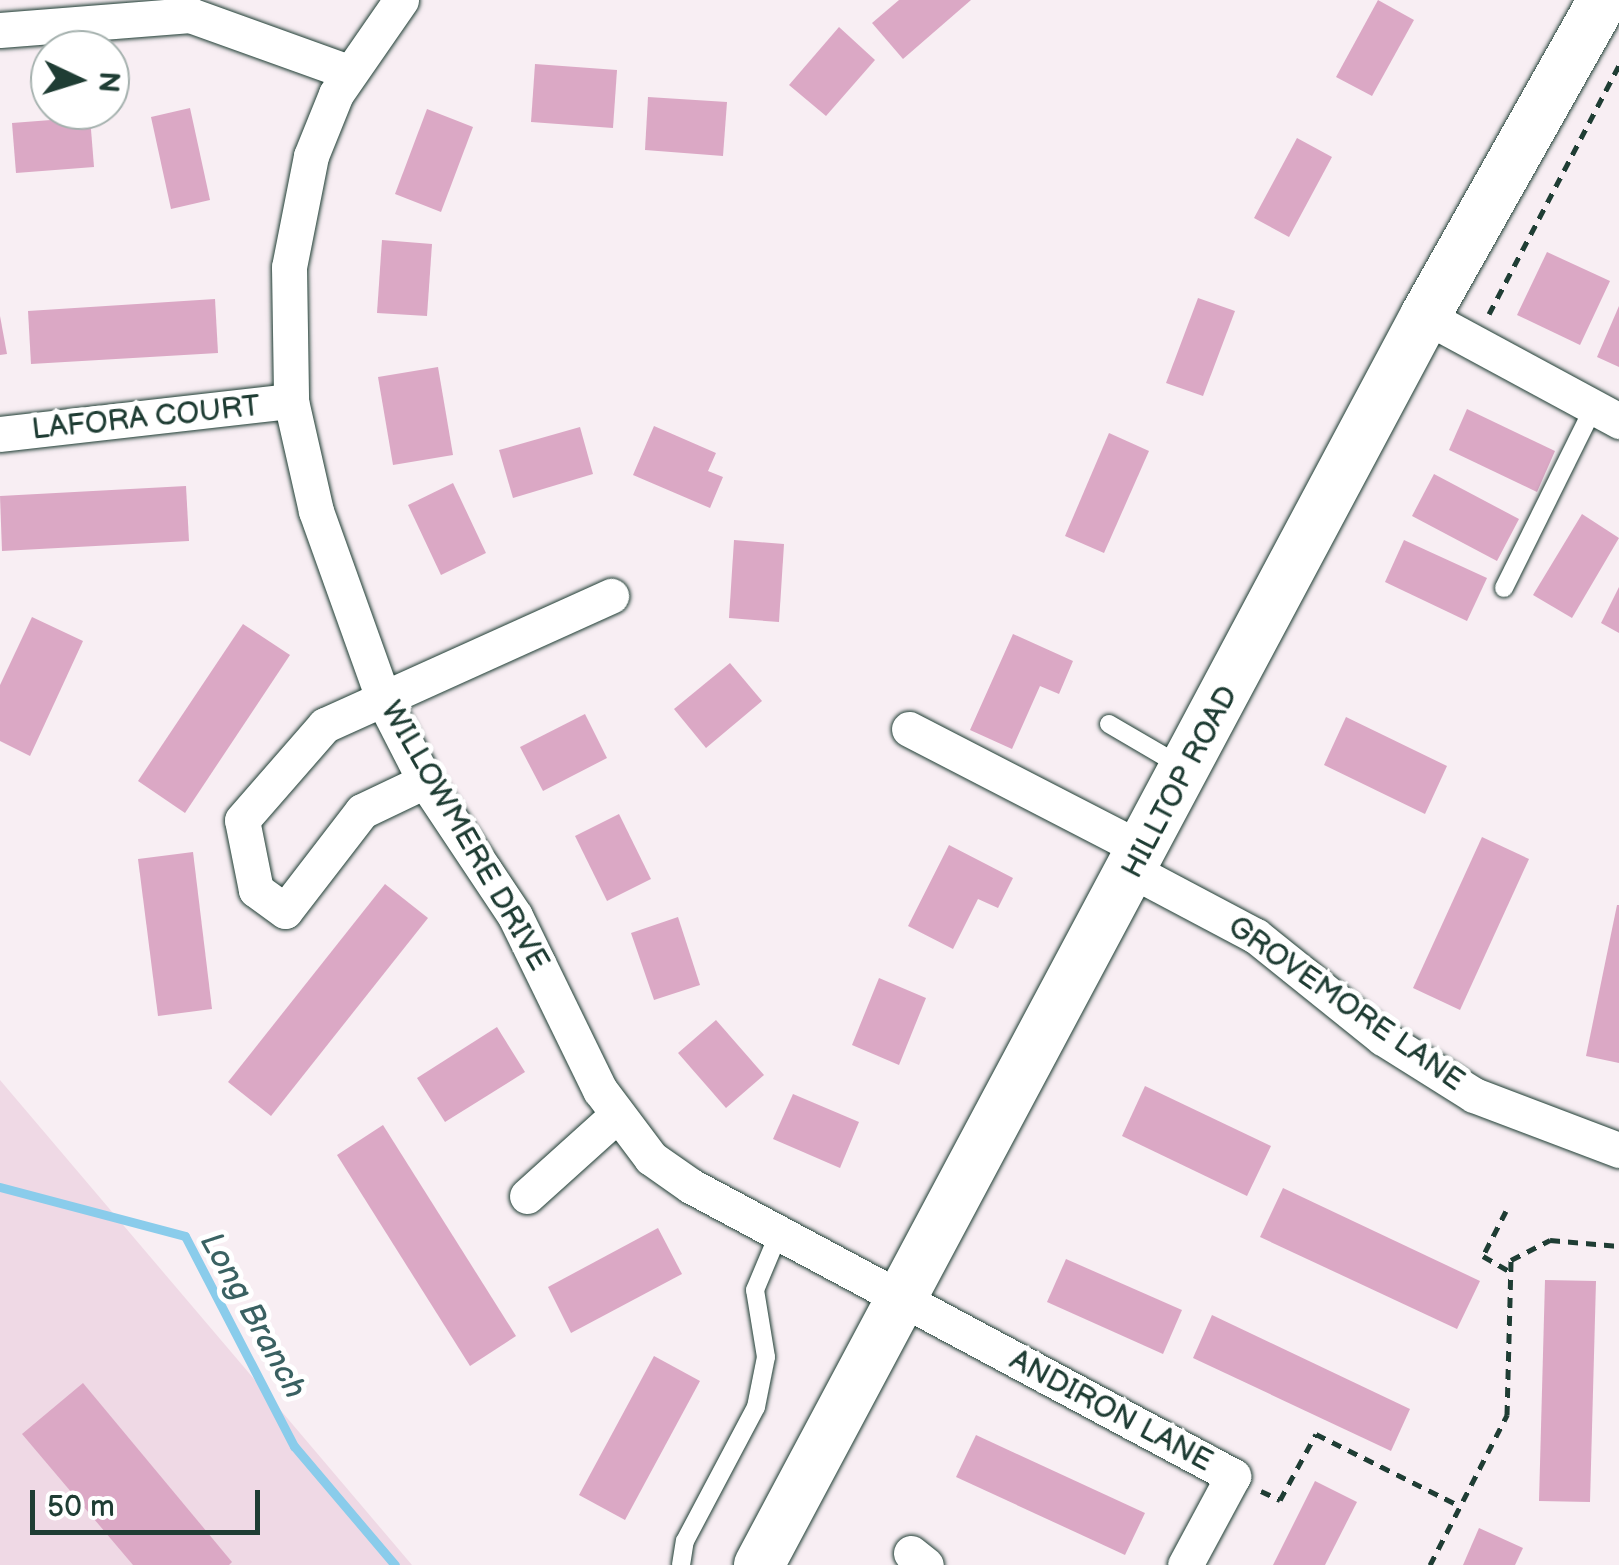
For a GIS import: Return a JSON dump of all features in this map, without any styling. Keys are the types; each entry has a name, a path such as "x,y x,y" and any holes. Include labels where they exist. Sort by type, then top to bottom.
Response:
{"street":[{"name":"WILLOWMERE DRIVE","path":"400,0 348,72 311,156 296,213 289,285 291,401 316,511 384,701 425,781 515,916 616,1115 651,1158 901,1299"},
{"name":"HILLTOP ROAD","path":"759,1565 1138,861 1425,316 1607,7"},
{"path":"0,30 190,15 348,72"},
{"path":"1425,316 1606,414"},
{"name":"LAFORA COURT","path":"0,434 291,401"},
{"path":"425,781 362,811 285,911 256,890 242,820 325,724 384,701 611,596"},
{"name":"GROVEMORE LANE","path":"910,729 1138,861 1256,936 1383,1038 1474,1095 1619,1150"},
{"path":"527,1196 616,1115"},
{"name":"ANDIRON LANE","path":"901,1299 1232,1476 1185,1565"}],"lane":[{"path":"1504,588 1606,414"},
{"path":"1109,724 1186,768"},
{"path":"681,1565 686,1541 756,1407 766,1357 755,1290 778,1233"}],"path":[{"path":"1492,313 1619,66"},
{"path":"1506,1210 1483,1256 1509,1271"},
{"path":"1430,1565 1510,1404 1509,1271 1527,1247 1550,1240 1619,1246"},
{"path":"1232,1476 1280,1500 1316,1434 1460,1506"}],"shaded area":[{"path":"0,1080 412,1565 0,1565"}],"building":[{"path":"899,0 971,0 903,59 872,23"},
{"path":"1378,0 1414,20 1372,96 1336,77"},
{"path":"839,27 875,60 826,116 789,85"},
{"path":"535,64 617,70 613,128 531,122"},
{"path":"648,97 727,102 723,156 645,150"},
{"path":"190,108 210,200 171,209 151,117"},
{"path":"427,109 473,127 441,212 395,194"},
{"path":"30,122 30,130 91,130 94,167 16,173 12,123"},
{"path":"1297,138 1332,157 1289,237 1254,218"},
{"path":"382,240 432,244 427,316 377,313"},
{"path":"1547,252 1610,281 1580,345 1517,315"},
{"path":"1198,298 1235,311 1203,396 1166,383"},
{"path":"215,299 218,353 31,364 28,311"},
{"path":"1619,306 1619,367 1597,357"},
{"path":"0,316 7,354 0,355"},
{"path":"438,367 453,455 393,465 378,377"},
{"path":"1467,409 1555,451 1537,492 1449,450"},
{"path":"654,426 716,453 708,471 723,477 710,508 633,475"},
{"path":"580,427 593,474 513,498 499,450"},
{"path":"1109,433 1149,451 1104,553 1065,536"},
{"path":"1434,474 1519,519 1497,561 1412,516"},
{"path":"453,483 486,553 441,575 408,505"},
{"path":"186,486 189,541 2,551 0,496"},
{"path":"1582,514 1619,538 1572,618 1533,595"},
{"path":"734,540 784,544 779,622 729,618"},
{"path":"1404,540 1487,578 1467,621 1385,582"},
{"path":"1619,587 1619,633 1601,623"},
{"path":"32,617 83,641 30,756 0,741 0,685"},
{"path":"243,624 290,655 185,813 138,781"},
{"path":"1013,634 1073,661 1059,694 1040,686 1012,749 970,730"},
{"path":"730,663 762,701 706,748 674,709"},
{"path":"585,714 607,758 543,791 520,747"},
{"path":"1346,717 1447,766 1425,814 1324,765"},
{"path":"619,814 651,879 607,901 575,836"},
{"path":"1482,837 1529,859 1460,1010 1413,988"},
{"path":"949,845 1013,878 998,908 978,899 953,949 908,926"},
{"path":"193,852 212,1009 158,1016 138,859"},
{"path":"385,884 428,918 271,1116 228,1082"},
{"path":"1619,905 1619,1063 1586,1056"},
{"path":"678,917 700,985 654,1000 631,933"},
{"path":"879,978 926,998 899,1065 852,1045"},
{"path":"716,1020 764,1075 726,1108 678,1053"},
{"path":"497,1027 525,1072 445,1122 417,1078"},
{"path":"1145,1086 1271,1146 1247,1196 1122,1136"},
{"path":"793,1094 859,1122 840,1168 773,1139"},
{"path":"383,1125 516,1336 470,1366 337,1155"},
{"path":"1283,1188 1480,1281 1457,1329 1260,1237"},
{"path":"658,1228 682,1274 571,1333 548,1287"},
{"path":"1066,1259 1182,1310 1163,1354 1047,1302"},
{"path":"1545,1280 1596,1281 1590,1502 1539,1501"},
{"path":"1212,1315 1410,1409 1391,1451 1193,1358"},
{"path":"654,1356 700,1381 625,1520 579,1495"},
{"path":"83,1383 232,1562 229,1565 133,1565 22,1434"},
{"path":"976,1435 1145,1513 1125,1555 956,1477"},
{"path":"1315,1481 1357,1502 1325,1565 1273,1565"},
{"path":"1479,1528 1523,1548 1515,1565 1463,1565"}],"waterway":[{"name":"Long Branch","path":"0,1187 185,1236 294,1446 395,1565"}]}
